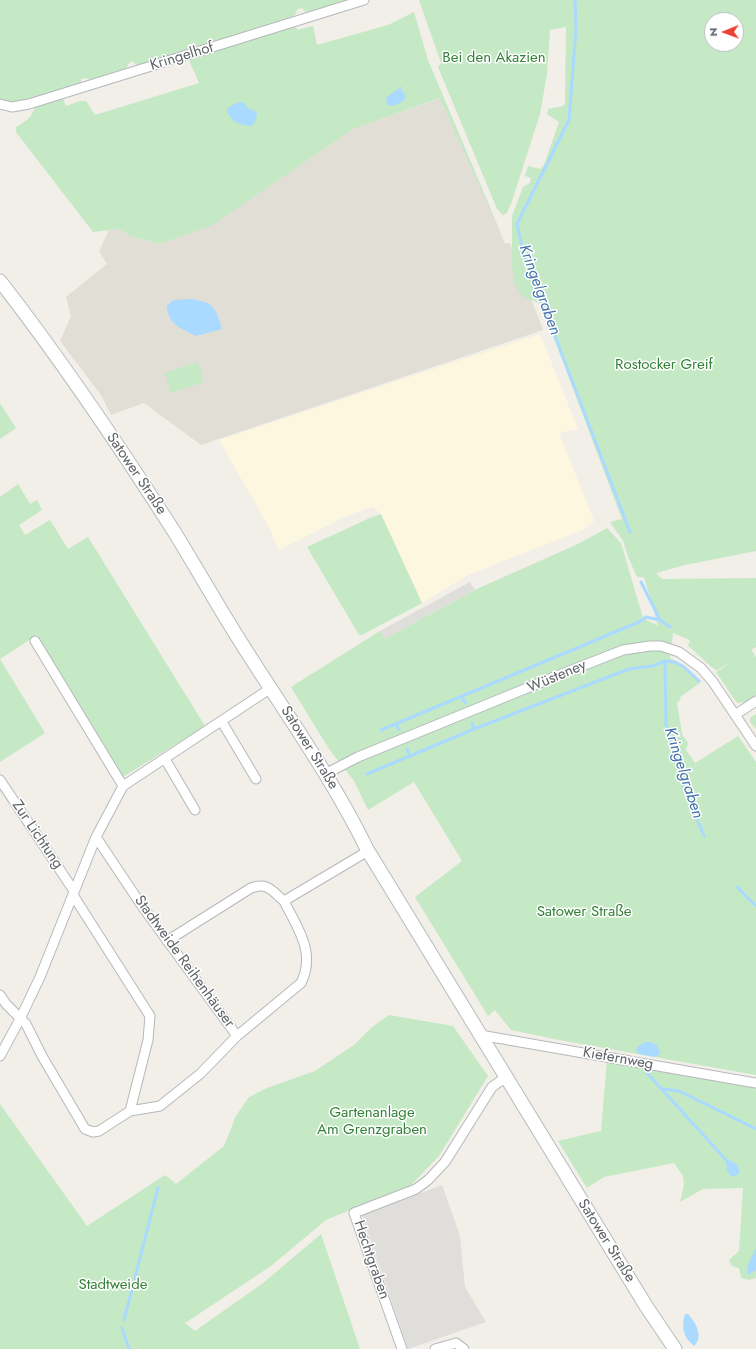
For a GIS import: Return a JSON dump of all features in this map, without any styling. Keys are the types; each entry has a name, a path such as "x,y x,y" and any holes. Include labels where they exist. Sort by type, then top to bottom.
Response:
{"main road":[{"name":"Satower Straße","path":"0,281 60,363 175,534 244,647 325,774 356,825 368,851 646,1306 675,1349"}],"street":[{"name":"Kringelhof","path":"0,104 12,107 29,104 364,0"},
{"path":"35,640 123,786"},
{"name":"Wüsteney","path":"325,774 358,757 554,677 614,654 641,646 661,646 686,656 713,682 756,746"},
{"path":"0,1056 20,1019 74,893 96,837 123,786 222,722 271,688"},
{"path":"735,715 756,702"},
{"path":"222,722 256,780"},
{"path":"165,759 194,810"},
{"name":"Zur Lichtung","path":"0,780 74,893"},
{"name":"Stadtweide Reihenhäuser","path":"0,995 6,1004 26,1024 42,1056 85,1129 93,1132 99,1131 130,1110 160,1106 200,1074 237,1036 167,941 96,837"},
{"path":"284,901 368,851"},
{"path":"167,941 251,888 261,885 284,901 306,946 308,961 305,974 301,983 237,1036"},
{"path":"74,893 150,1016 148,1040 130,1110"},
{"name":"Kiefernweg","path":"480,1035 756,1083"},
{"name":"Hechtgraben","path":"402,1349 354,1213 416,1189 428,1180 445,1162 492,1087 506,1077"},
{"path":"435,1349 456,1343 464,1349"}],"shaded area":[{"path":"441,98 446,103 505,244 510,243 543,330 201,445 144,403 111,415 101,395 60,341 71,316 66,297 107,264 99,251 109,230 119,229 130,236 159,244 210,226 353,129"},
{"path":"540,334 578,429 559,433 594,521 585,529 466,576 422,603 381,514 373,507 346,516 279,550 269,527 219,440"},
{"path":"470,582 475,590 384,639 380,631"},
{"path":"442,1185 460,1236 465,1287 486,1322 408,1349 362,1215"}],"green space":[{"path":"0,0 353,0 306,13 302,8 298,9 294,16 162,59 137,66 133,61 128,64 127,68 90,80 87,78 81,79 81,83 20,102 10,102 0,99"},
{"path":"419,0 756,0 756,551 685,565 656,573 662,579 756,578 756,647 751,650 756,657 756,696 747,702 737,703 716,672 735,659 717,670 711,667 688,646 690,640 673,633 670,658 685,666 701,682 679,698 681,699 677,703 682,734 688,743 686,750 695,763 738,736 756,762 756,1075 511,1030 495,1010 488,1016 415,897 462,861 414,782 368,810 354,781 329,749 291,687 380,631 384,639 479,588 578,544 607,528 621,543 643,618 658,626 644,577 637,577 623,541 610,522 622,519 541,304 522,296 514,283 512,266 512,216 523,187 530,183 531,178 525,176 528,166 540,169 544,165 559,122 547,114 548,109 563,106 565,103 566,27 550,30 547,74 540,114 512,201 507,213 503,215 497,209 438,67 441,63"},
{"path":"414,12 428,60 505,243 440,98 353,129 211,226 159,244 130,236 119,229 93,232 16,132 16,127 29,118 36,104 62,97 66,106 80,101 86,101 95,115 199,83 188,58 295,25 297,30 313,26 317,45 388,25"},
{"path":"198,362 204,382 171,393 165,373"},
{"path":"0,403 16,428 0,439"},
{"path":"18,484 30,504 37,500 42,510 19,525 25,535 50,520 68,549 88,537 205,726 123,777 37,635 0,659 0,497"},
{"path":"381,514 422,603 362,635 359,635 307,547"},
{"path":"0,659 45,733 0,762"},
{"path":"756,714 756,729 750,722 750,718"},
{"path":"389,1015 453,1026 488,1076 439,1156 411,1185 326,1220 271,1266 185,1323 195,1331 263,1283 321,1234 360,1349 0,1349 0,1104 87,1226 165,1175 176,1184 224,1146 236,1116 249,1097 267,1088 315,1071 354,1045 372,1027"},
{"path":"607,1060 756,1088 756,1278 749,1280 741,1278 739,1268 732,1266 729,1260 739,1251 743,1188 703,1189 680,1202 684,1185 683,1176 674,1163 604,1177 587,1188 558,1141 601,1131"}],"water":[{"path":"402,86 401,91 405,94 406,98 397,104 387,105 386,98"},
{"path":"243,102 249,109 257,112 256,120 252,126 236,122 228,113 227,108 236,103"},
{"path":"190,299 209,304 218,315 222,329 196,336 172,322 167,306 173,300"},
{"path":"645,1042 652,1042 656,1044 660,1054 654,1057 639,1054 636,1050 638,1046"},
{"path":"728,1160 738,1166 739,1173 736,1176 731,1176 727,1171 726,1162"},
{"path":"756,1248 756,1270 748,1275 747,1267"},
{"path":"685,1314 688,1314 698,1330 699,1334 697,1342 694,1346 687,1339 684,1332 683,1323"}],"waterway":[{"name":"Kringelgraben","path":"575,0 576,28 569,120 517,224 524,255 630,532"},
{"name":"Kringelgraben","path":"641,582 660,620 670,627"},
{"path":"381,730 639,622 646,617 660,620"},
{"name":"Kringelgraben","path":"665,661 666,724 682,782 704,836"},
{"path":"367,774 474,729 629,669 653,666 665,661 675,662 684,667 699,681"},
{"path":"462,697 465,703"},
{"path":"472,723 474,729"},
{"path":"396,724 399,730"},
{"path":"407,749 409,755"},
{"name":"Kringelgraben","path":"737,887 756,906"},
{"path":"646,1072 727,1161"},
{"path":"663,1089 679,1091 756,1129"},
{"path":"124,1320 158,1188"},
{"path":"122,1328 129,1349"}],"park label":[{"name":"Bei den Akazien","path":"494,58"},
{"name":"Rostocker Greif","path":"664,365"},
{"name":"Gartenanlage Am Grenzgraben","path":"372,1122"},
{"name":"Stadtweide","path":"113,1285"}]}
